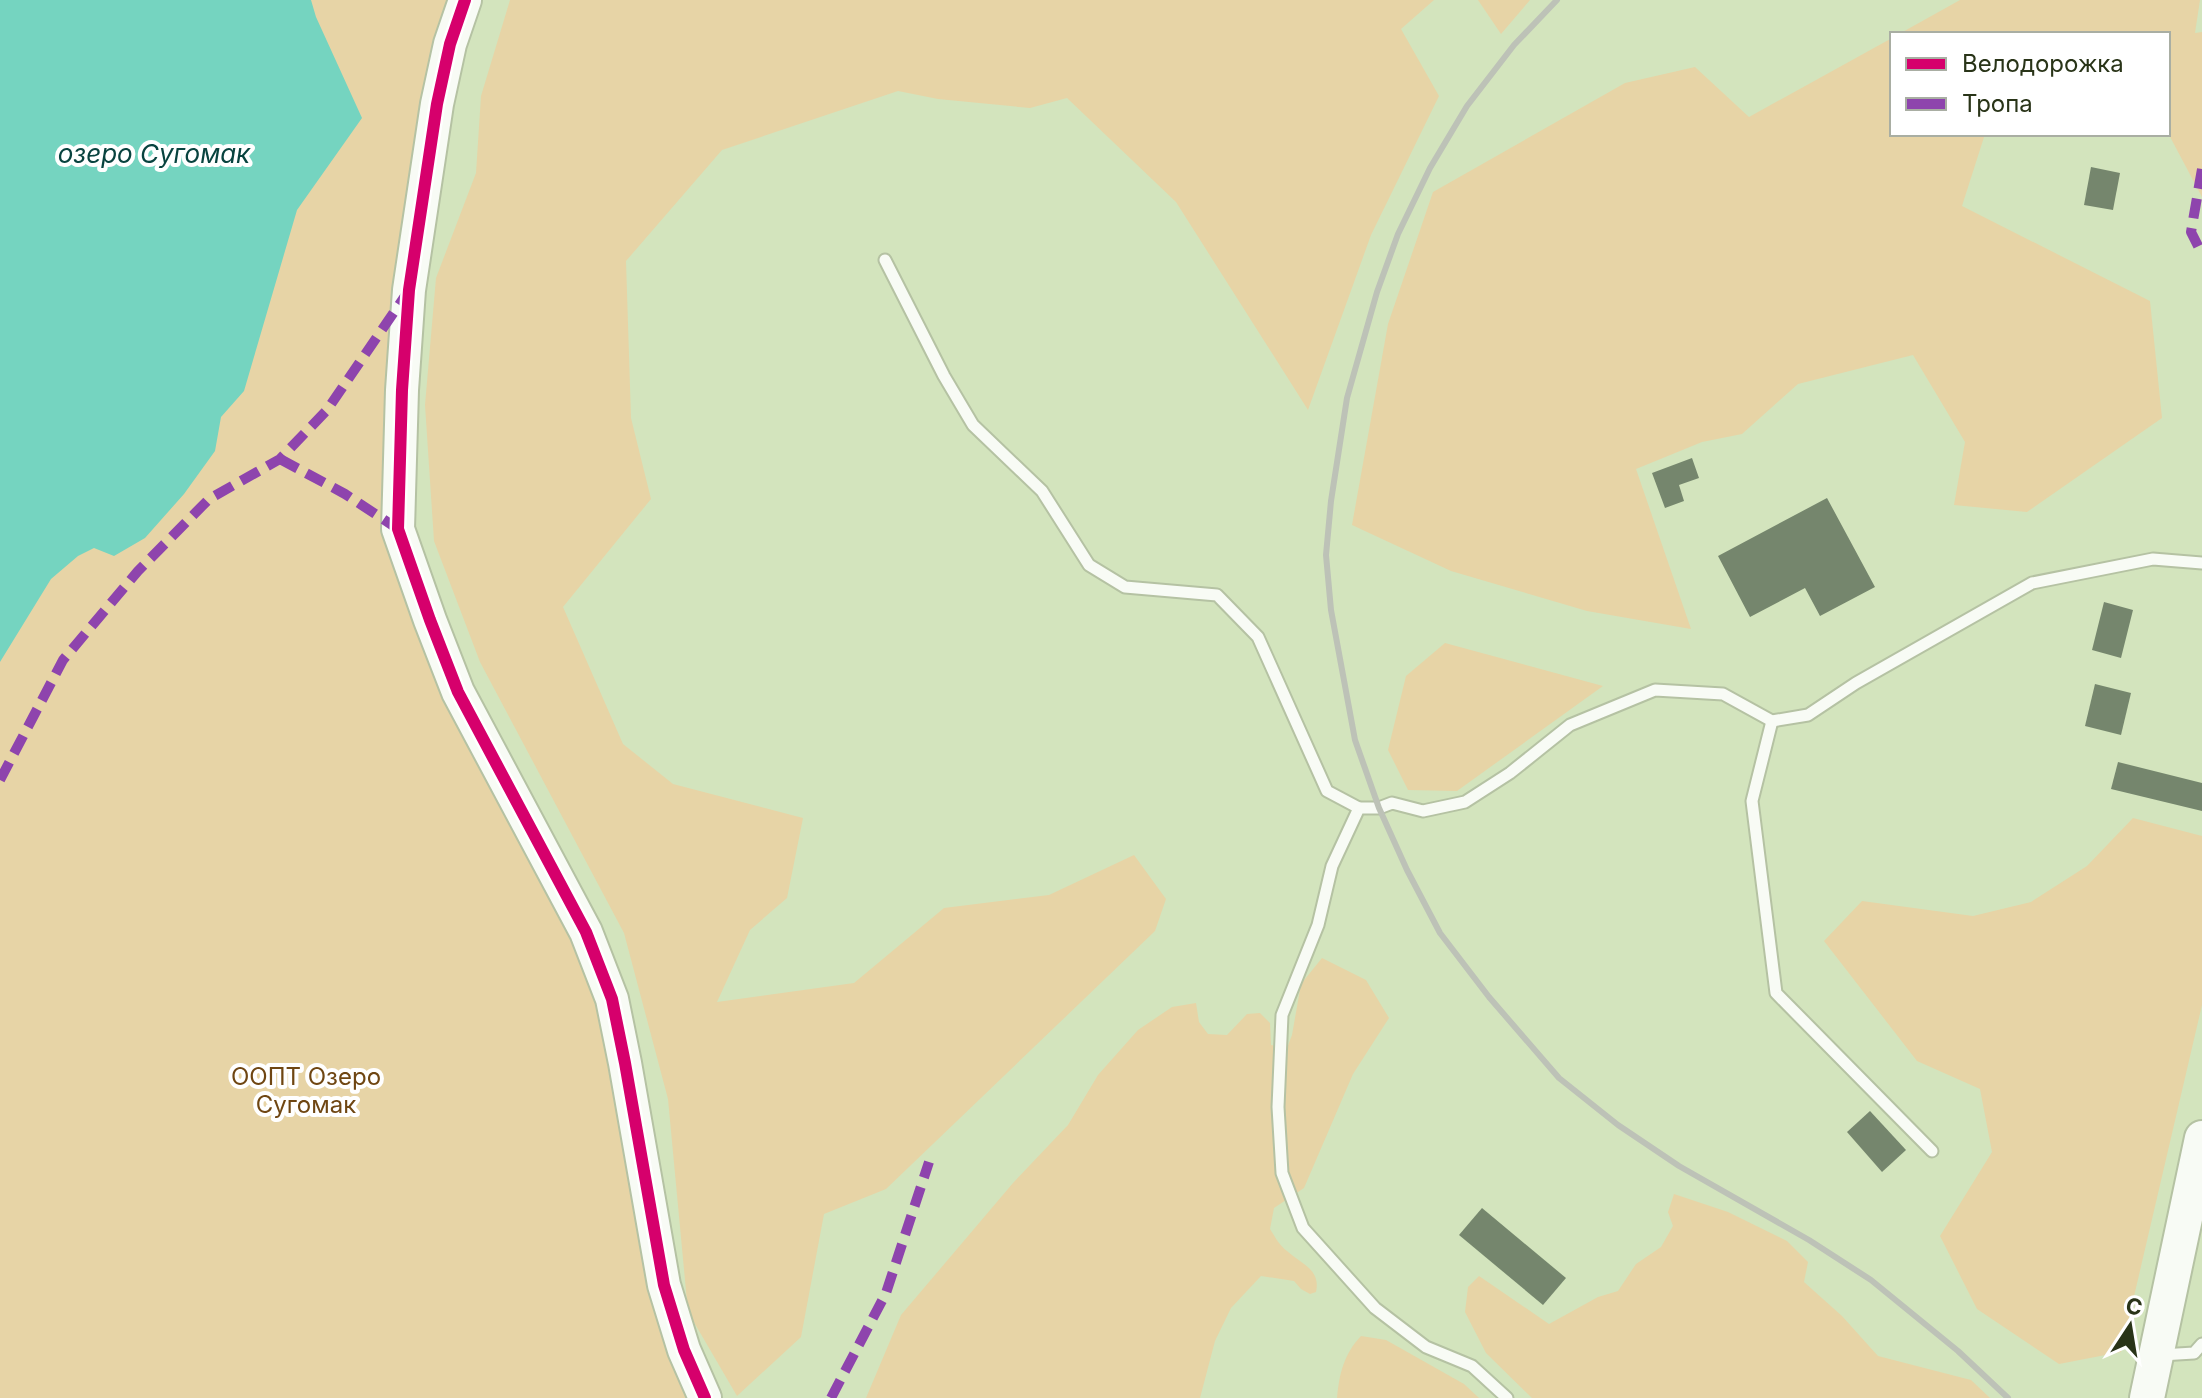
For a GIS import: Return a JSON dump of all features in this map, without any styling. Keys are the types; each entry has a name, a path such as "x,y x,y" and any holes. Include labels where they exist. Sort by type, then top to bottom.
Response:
{"main road":[{"path":"2147,1398 2202,1138"}],"street":[{"path":"465,0 450,44 437,104 409,290 398,529 458,692 586,932 612,999 664,1285 684,1350 705,1398"}],"lane":[{"path":"885,260 944,376 973,425 1042,491 1089,565 1125,587 1217,595 1258,637 1327,791 1359,808 1379,808 1392,803 1423,811 1465,802 1510,773 1570,725 1655,690 1723,694 1772,721 1808,715 1856,683 2032,583 2153,559 2202,563"},
{"path":"1772,721 1752,801 1776,993 1932,1151"},
{"path":"1359,808 1332,866 1318,925 1282,1015 1278,1107 1282,1173 1303,1228 1375,1308 1426,1347 1472,1366 1507,1398"},
{"path":"2156,1356 2194,1353 2202,1344"}],"green space":[{"name":"ООПТ Озеро Сугомак","path":"0,0 453,0 388,534 607,1015 691,1398 0,1398"},
{"path":"510,0 1434,0 1401,29 1439,96 1371,235 1308,410 1176,202 1067,98 1030,108 938,99 898,91 722,150 626,261 631,418 651,499 563,607 623,744 673,784 803,818 787,898 750,930 717,1002 854,983 944,908 1049,895 1134,855 1166,899 1155,931 886,1189 824,1214 801,1337 737,1396 688,1312 668,1099 624,933 480,662 434,541 425,405 436,278 476,173 481,96"},
{"path":"1478,0 1530,0 1501,34"},
{"path":"1960,0 2200,0 2195,33 2202,32 2202,197 2170,136 2170,32 1903,32"},
{"path":"1890,39 1890,136 1984,136 1962,206 2150,301 2162,418 2027,512 1954,505 1965,442 1913,355 1798,384 1742,434 1702,442 1636,469 1691,629 1587,611 1451,571 1352,525 1388,324 1433,192 1625,83 1695,67 1749,117"},
{"path":"1445,643 1603,686 1457,791 1408,790 1388,750 1406,676"},
{"path":"2133,818 2202,836 2202,1005 2121,1352 2059,1364 1977,1309 1940,1236 1992,1152 1980,1089 1917,1061 1824,941 1862,901 1973,916 2031,902 2087,866"},
{"path":"1322,958 1366,980 1389,1018 1353,1074 1304,1188 1274,1208 1270,1229 1282,1247 1313,1272 1316,1292 1310,1294 1294,1281 1261,1276 1231,1308 1215,1341 1200,1398 866,1398 901,1315 1013,1183 1068,1125 1098,1075 1138,1030 1172,1007 1196,1003 1199,1022 1208,1034 1227,1035 1247,1014 1260,1013 1270,1023 1271,1045 1287,1048 1301,984"},
{"path":"1674,1194 1728,1212 1787,1241 1808,1262 1804,1282 1842,1316 1878,1356 1971,1380 1990,1398 1532,1398 1486,1353 1465,1312 1468,1287 1479,1276 1549,1324 1598,1297 1618,1291 1636,1264 1661,1247 1673,1226 1668,1212"},
{"path":"1361,1336 1386,1340 1464,1384 1479,1398 1337,1398 1343,1365"}],"water":[{"name":"озеро Сугомак","path":"0,0 311,0 362,118 297,210 244,391 221,417 215,451 184,494 145,538 114,556 94,548 78,556 51,579 0,662"}],"building":[{"path":"2091,167 2120,173 2113,210 2084,205"},
{"path":"1692,458 1699,478 1679,485 1684,501 1665,508 1652,473"},
{"path":"1827,498 1875,587 1820,616 1805,588 1750,617 1718,556"},
{"path":"2104,602 2133,610 2121,658 2092,650"},
{"path":"2095,684 2131,693 2121,735 2085,726"},
{"path":"2118,762 2202,783 2202,811 2111,789"},
{"path":"1870,1111 1906,1150 1882,1172 1847,1132"},
{"path":"1482,1208 1566,1278 1543,1305 1459,1235"}],"railway":[{"path":"1557,0 1514,45 1467,106 1430,168 1398,234 1377,292 1347,398 1326,555 1331,610 1355,740 1379,808 1440,933 1489,997 1559,1078 1618,1125 1679,1166 1809,1240 1871,1280 1958,1351 2008,1398"}],"marked path":[{"path":"2202,169 2191,232 2202,254"},
{"path":"0,780 63,660 138,571 209,499 280,459 327,410 405,296"},
{"path":"280,459 345,494 398,529"},
{"path":"831,1398 886,1293 929,1162"}],"cycle path":[{"path":"465,0 450,44 437,104 409,290 398,529 458,692 586,932 612,999 664,1285 684,1350 705,1398"}]}
